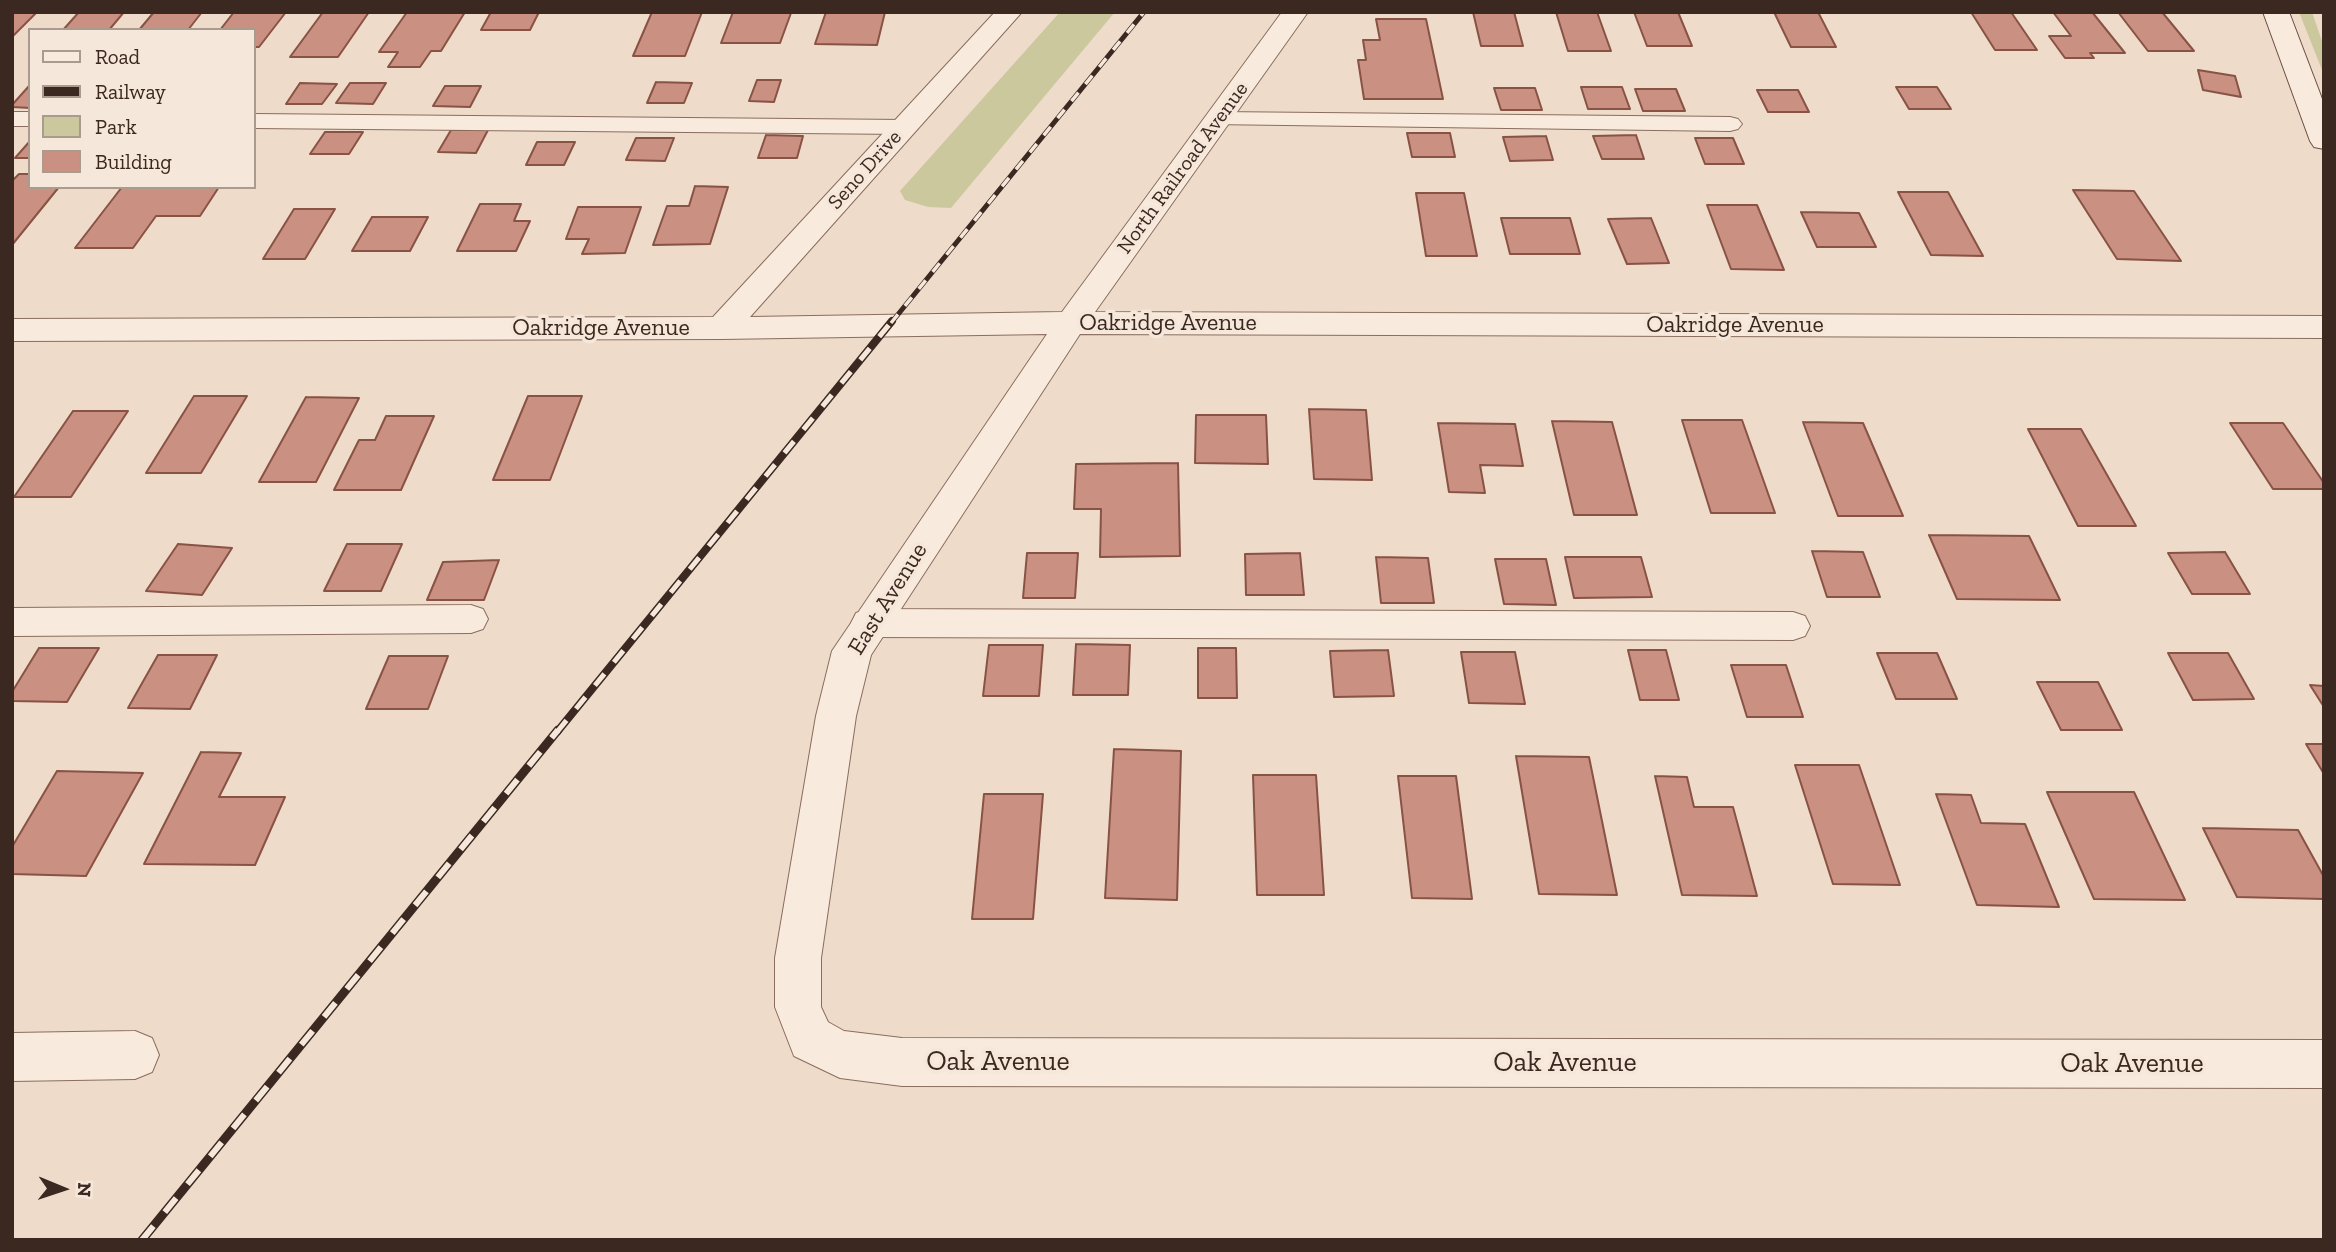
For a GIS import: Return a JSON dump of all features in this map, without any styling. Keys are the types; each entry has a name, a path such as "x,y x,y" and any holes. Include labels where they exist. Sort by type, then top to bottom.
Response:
{"street":[{"name":"Seno Drive","path":"721,328 1009,12"},
{"name":"North Railroad Avenue","path":"1071,323 1295,12"},
{"path":"2276,12 2324,141"},
{"name":"Oakridge Avenue","path":"17,336 1071,323 2324,327"},
{"name":"East Avenue","path":"811,1039 798,1006 798,958 842,684 852,651 868,623 1071,323"},
{"name":"Oak Avenue","path":"811,1039 840,1055 902,1062 2324,1064"},
{"path":"12,1056 135,1055"}],"lane":[{"path":"1218,119 1730,124"},
{"path":"256,121 904,127"},
{"path":"12,622 471,619"},
{"path":"868,623 1793,626"}],"green space":[{"path":"1060,12 1115,12 951,208 928,207 905,200 900,191"},
{"path":"2299,12 2312,12 2324,47 2324,75"}],"building":[{"path":"12,12 37,12 12,37"},
{"path":"79,12 124,12 111,28 65,28"},
{"path":"154,12 202,12 190,28 141,28"},
{"path":"234,12 286,12 259,47 256,47 256,28 222,28"},
{"path":"323,12 369,12 338,57 290,57"},
{"path":"407,12 465,12 441,51 431,51 420,67 388,67 398,52 379,52"},
{"path":"491,12 539,12 530,30 481,30"},
{"path":"652,12 702,12 685,56 633,56"},
{"path":"733,12 791,13 780,43 721,43"},
{"path":"826,12 885,12 877,45 815,44"},
{"path":"1473,12 1514,12 1523,46 1481,46"},
{"path":"1556,12 1597,12 1611,51 1568,51"},
{"path":"1634,12 1678,12 1692,46 1647,46"},
{"path":"1774,12 1818,12 1836,47 1791,47"},
{"path":"1971,12 2011,12 2037,50 1995,50"},
{"path":"2053,12 2092,12 2125,53 2090,53 2094,58 2065,58 2049,36 2071,36"},
{"path":"2118,12 2162,12 2194,51 2148,51"},
{"path":"1376,19 1426,19 1443,99 1364,99 1358,60 1366,60 1363,40 1380,40"},
{"path":"2198,70 2235,76 2241,97 2203,90"},
{"path":"757,80 781,80 774,102 749,101"},
{"path":"656,82 692,83 684,103 647,103"},
{"path":"300,83 337,84 322,104 286,104"},
{"path":"350,83 386,83 373,104 336,103"},
{"path":"445,86 481,86 470,107 433,106"},
{"path":"28,87 28,108 12,105"},
{"path":"1581,87 1622,87 1630,109 1588,109"},
{"path":"1896,87 1937,87 1951,109 1909,109"},
{"path":"1494,88 1535,88 1542,110 1501,110"},
{"path":"1635,89 1676,89 1685,111 1643,111"},
{"path":"1757,90 1798,90 1809,112 1768,112"},
{"path":"451,130 488,130 476,153 438,152"},
{"path":"325,132 363,132 349,154 310,154"},
{"path":"1407,133 1450,133 1455,157 1412,157"},
{"path":"766,135 803,136 797,158 758,158"},
{"path":"1636,135 1644,159 1602,159 1593,136"},
{"path":"1546,136 1553,160 1510,161 1503,137"},
{"path":"636,138 674,138 665,161 626,160"},
{"path":"1695,138 1733,138 1744,164 1705,164"},
{"path":"537,142 575,142 564,165 526,165"},
{"path":"28,143 28,158 15,158"},
{"path":"19,174 28,174 28,189 57,189 12,245 12,181"},
{"path":"695,186 728,187 710,244 653,245 667,206 689,206"},
{"path":"120,189 218,189 200,216 156,216 133,248 75,248"},
{"path":"2073,190 2134,191 2181,261 2117,259"},
{"path":"1898,192 1948,192 1983,256 1931,255"},
{"path":"1416,193 1464,193 1477,256 1426,256"},
{"path":"480,204 521,204 514,221 530,221 516,251 457,251"},
{"path":"1707,205 1757,205 1784,270 1731,269"},
{"path":"578,207 641,207 625,253 582,254 589,239 566,239"},
{"path":"294,209 335,209 305,259 263,259"},
{"path":"1801,212 1859,213 1876,247 1817,247"},
{"path":"372,217 428,217 410,251 352,251"},
{"path":"1501,218 1570,218 1580,254 1510,254"},
{"path":"1651,218 1669,263 1627,264 1608,219"},
{"path":"194,396 247,396 201,473 146,473"},
{"path":"528,396 582,396 550,480 493,480"},
{"path":"306,397 359,398 316,482 259,482"},
{"path":"1309,409 1366,410 1372,480 1314,479"},
{"path":"73,411 128,411 71,497 14,497"},
{"path":"1196,415 1266,415 1268,464 1195,463"},
{"path":"386,416 434,416 401,490 334,490 359,440 375,440"},
{"path":"1682,420 1742,420 1775,513 1711,513"},
{"path":"1552,421 1612,422 1637,515 1574,515"},
{"path":"1803,422 1863,423 1903,516 1838,516"},
{"path":"1438,423 1515,424 1523,466 1480,465 1485,493 1449,492"},
{"path":"2230,423 2283,423 2324,483 2324,489 2273,489"},
{"path":"2028,429 2081,429 2136,526 2078,526"},
{"path":"1178,463 1180,556 1100,557 1101,509 1074,509 1076,464"},
{"path":"1929,535 2029,536 2060,600 1957,599"},
{"path":"178,544 232,548 202,595 146,591"},
{"path":"347,544 402,544 381,591 324,591"},
{"path":"1812,551 1863,552 1880,597 1827,597"},
{"path":"2225,552 2250,594 2192,594 2168,553"},
{"path":"1027,553 1078,553 1075,598 1023,598"},
{"path":"1300,553 1304,595 1246,595 1245,554"},
{"path":"1376,557 1428,558 1434,603 1381,603"},
{"path":"1565,557 1641,557 1652,597 1574,598"},
{"path":"1495,559 1546,559 1556,605 1504,604"},
{"path":"499,560 484,600 427,600 443,562"},
{"path":"1076,644 1130,645 1128,695 1073,695"},
{"path":"989,645 1043,645 1039,696 983,696"},
{"path":"39,648 99,648 67,702 12,701 12,692"},
{"path":"1198,648 1236,648 1237,698 1198,698"},
{"path":"1388,650 1394,696 1334,697 1330,651"},
{"path":"1628,650 1666,650 1679,700 1640,700"},
{"path":"1461,652 1515,652 1525,704 1469,703"},
{"path":"1877,653 1937,653 1957,699 1896,699"},
{"path":"2168,653 2228,653 2254,699 2193,700"},
{"path":"158,655 217,655 190,709 128,708"},
{"path":"389,656 448,656 428,709 366,709"},
{"path":"1731,665 1786,665 1803,717 1747,717"},
{"path":"2037,682 2098,682 2122,730 2061,730"},
{"path":"2310,685 2324,686 2324,707"},
{"path":"2306,744 2324,744 2324,774"},
{"path":"1114,749 1181,751 1177,900 1105,898"},
{"path":"201,752 241,753 219,797 285,797 255,865 144,864"},
{"path":"1516,756 1589,757 1617,895 1539,894"},
{"path":"1795,765 1859,765 1900,885 1833,884"},
{"path":"57,771 143,773 86,876 12,874 12,847"},
{"path":"1253,775 1316,775 1324,895 1257,895"},
{"path":"1398,776 1456,776 1472,899 1412,898"},
{"path":"1655,776 1687,777 1694,807 1733,807 1757,896 1682,895"},
{"path":"2047,792 2134,792 2185,900 2094,899"},
{"path":"984,794 1043,794 1033,919 972,919"},
{"path":"1936,794 1971,795 1981,823 2025,824 2059,907 1977,905"},
{"path":"2203,828 2298,830 2324,877 2324,899 2237,897"}],"railway":[{"path":"891,323 1144,12"},
{"path":"557,732 892,321"},
{"path":"142,1240 558,730"}]}
